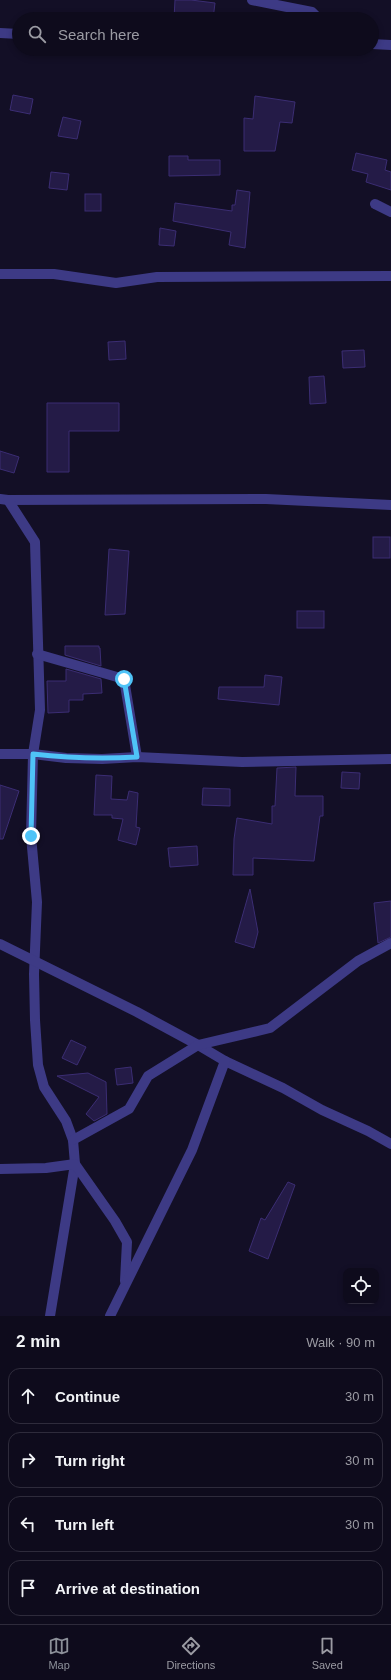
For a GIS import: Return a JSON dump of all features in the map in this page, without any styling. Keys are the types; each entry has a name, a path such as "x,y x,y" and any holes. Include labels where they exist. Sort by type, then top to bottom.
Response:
{"street":[{"path":"252,0 312,12"},
{"path":"0,33 12,34"},
{"path":"379,44 391,45"},
{"path":"375,204 391,212"},
{"path":"0,274 54,274 116,283 157,277 391,276"},
{"path":"4,500 266,499 391,505"},
{"path":"4,500 35,542 37,654 40,710 33,754 31,836 37,902 35,1020 38,1065 44,1087 66,1121 73,1140 75,1164 50,1316"},
{"path":"37,654 124,679 137,757"},
{"path":"0,754 33,754 66,758 95,759 137,757 242,762 391,760"},
{"path":"73,1140 129,1109 148,1076 198,1045 270,1028 358,961 391,943"},
{"path":"0,944 137,1012 225,1061 283,1088 322,1110 368,1131 391,1144"},
{"path":"110,1316 192,1150 225,1061"},
{"path":"75,1164 115,1221 127,1242 124,1285"},
{"path":"0,1169 46,1168 75,1164"}],"building":[{"path":"175,0 215,3 214,12 174,12"},
{"path":"13,95 33,99 30,114 10,110"},
{"path":"255,96 295,102 292,123 280,122 275,151 244,151 244,118 253,119"},
{"path":"63,117 81,121 77,139 58,136"},
{"path":"356,153 387,160 385,170 391,172 391,190 366,182 368,174 352,170"},
{"path":"169,156 188,156 188,160 220,160 220,175 169,176"},
{"path":"51,172 69,174 67,190 49,188"},
{"path":"237,190 250,192 245,248 229,245 231,232 173,221 175,203 232,211 232,205 235,205"},
{"path":"85,194 101,194 101,211 85,211"},
{"path":"160,228 176,231 174,246 159,245"},
{"path":"125,341 126,359 109,360 108,342"},
{"path":"364,350 365,367 343,368 342,351"},
{"path":"324,376 326,403 310,404 309,377"},
{"path":"47,403 119,403 119,431 69,431 69,472 47,472"},
{"path":"0,451 19,457 14,473 0,469"},
{"path":"373,537 390,537 390,558 373,558"},
{"path":"109,549 129,551 125,614 105,615"},
{"path":"297,611 324,611 324,628 297,628"},
{"path":"65,646 99,646 101,666 65,655"},
{"path":"66,669 101,679 102,693 83,694 83,700 69,700 69,712 48,713 47,681 66,681"},
{"path":"265,675 282,677 279,705 218,699 219,687 264,687"},
{"path":"296,767 295,796 323,796 323,816 320,816 314,861 253,858 253,875 233,875 234,839 237,818 272,824 272,806 275,806 277,768"},
{"path":"342,772 360,773 359,789 341,788"},
{"path":"96,775 112,776 111,799 127,800 129,791 138,793 136,827 140,828 136,845 118,840 123,819 112,818 112,815 94,815"},
{"path":"0,785 19,791 3,839 0,839"},
{"path":"203,788 230,789 230,806 202,805"},
{"path":"197,846 198,865 170,867 168,848"},
{"path":"250,889 258,932 254,948 235,942"},
{"path":"391,901 391,937 378,943 374,903"},
{"path":"71,1040 86,1047 77,1065 62,1058"},
{"path":"131,1067 133,1083 117,1085 115,1069"},
{"path":"88,1073 106,1082 107,1114 94,1121 86,1114 99,1097 57,1076"},
{"path":"288,1182 295,1185 268,1259 249,1251 261,1218 265,1220"}],"route":[{"path":"31,836 33,754 66,758 102,759 137,757 124,679"}]}
